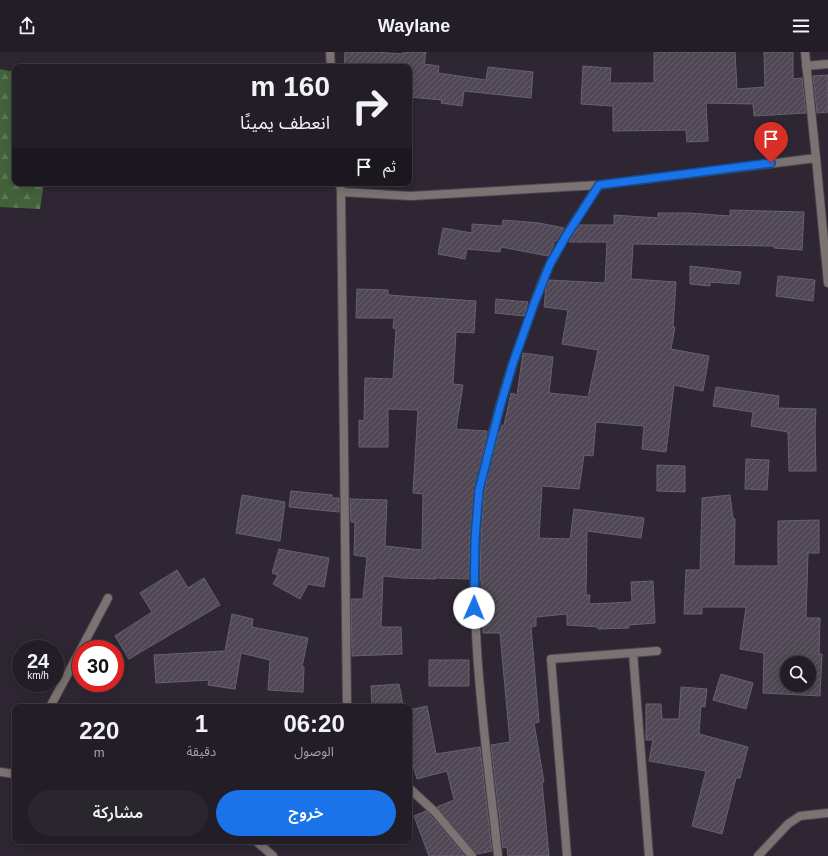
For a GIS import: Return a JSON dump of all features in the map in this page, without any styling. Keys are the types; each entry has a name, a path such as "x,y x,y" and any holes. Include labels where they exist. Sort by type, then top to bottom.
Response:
{"street":[{"path":"330,52 331,64"},
{"path":"805,52 828,283"},
{"path":"806,66 828,64"},
{"path":"341,192 411,196 599,185 816,158"},
{"path":"498,856 480,683 474,608 475,539 479,490 504,392 534,304 550,264 599,185"},
{"path":"340,186 347,704"},
{"path":"86,640 108,598"},
{"path":"567,856 551,659 656,651"},
{"path":"633,653 649,856"},
{"path":"52,704 72,666"},
{"path":"0,772 12,774"},
{"path":"412,791 435,812 472,856"},
{"path":"758,856 788,824 800,816 828,813"},
{"path":"259,844 273,856"}],"green space":[{"path":"0,69 12,71 12,186 44,186 40,209 0,207"}],"building":[{"path":"345,52 403,54 403,52 426,52 424,64 439,66 438,73 486,80 488,67 533,72 531,98 464,91 462,106 441,103 442,100 412,97 412,64 344,64"},
{"path":"654,52 735,52 737,89 765,87 764,52 793,52 793,79 802,78 806,113 754,116 753,104 706,103 708,141 687,142 686,130 613,131 613,106 581,104 583,66 611,68 610,83 654,83"},
{"path":"828,75 828,112 817,113 813,76"},
{"path":"730,210 804,212 802,250 774,248 774,246 633,244 631,279 676,282 673,327 675,327 671,349 709,356 703,391 674,385 666,452 642,449 644,426 596,422 593,456 584,455 579,489 542,486 539,538 570,539 574,509 644,518 641,538 587,531 586,595 590,595 589,604 632,602 631,582 653,581 655,623 629,625 629,628 598,629 598,627 567,625 567,614 536,617 536,626 531,627 539,722 534,723 544,782 542,782 549,856 508,856 507,847 503,848 491,745 510,742 500,633 483,633 480,579 484,494 489,467 499,432 502,425 504,425 511,393 517,395 523,353 553,357 549,393 588,397 598,350 562,344 568,310 544,307 546,286 549,280 605,283 607,242 569,242 579,225 614,225 614,215 658,218 658,213 690,213 730,216"},
{"path":"503,220 539,223 564,228 556,241 554,241 548,256 501,247 500,252 467,249 465,259 438,254 443,228 472,233 472,224 502,226"},
{"path":"690,266 741,272 739,284 710,282 710,286 690,284"},
{"path":"778,276 815,280 813,301 776,296"},
{"path":"357,289 388,290 388,295 476,301 474,333 456,332 453,384 463,385 456,429 487,431 475,484 470,538 469,579 403,578 383,576 381,627 401,627 402,654 352,656 351,599 363,599 367,557 354,555 355,522 351,522 350,499 387,500 385,546 422,550 423,494 413,493 418,410 388,409 388,447 359,447 359,420 364,421 365,378 393,379 396,329 393,328 394,318 356,318"},
{"path":"496,299 528,302 524,316 495,313"},
{"path":"716,387 779,396 778,408 816,409 816,471 789,471 788,432 751,426 753,412 713,406"},
{"path":"746,459 769,460 767,490 745,489"},
{"path":"657,465 685,466 685,492 657,491"},
{"path":"291,491 332,495 332,498 339,498 339,512 289,507"},
{"path":"242,495 285,502 280,541 236,533"},
{"path":"730,495 733,518 735,519 734,566 778,566 778,521 819,520 819,553 808,553 806,618 820,618 819,654 822,654 820,696 763,693 764,653 740,649 746,607 702,607 702,614 684,614 686,570 700,570 702,498"},
{"path":"279,549 329,558 324,587 308,584 300,599 273,584 278,575 272,573"},
{"path":"177,570 188,588 204,578 220,605 129,659 124,651 124,640 117,640 115,636 152,612 140,593"},
{"path":"232,614 253,619 252,627 308,638 302,667 304,667 303,692 268,690 270,660 241,653 235,689 208,685 209,680 156,683 154,655 225,651"},
{"path":"429,660 469,660 469,686 429,686"},
{"path":"721,674 753,683 746,709 713,700"},
{"path":"399,684 403,704 372,704 371,686"},
{"path":"681,687 707,689 705,707 701,706 699,734 748,747 740,778 736,778 722,834 692,826 706,771 649,761 653,740 646,740 646,704 661,704 662,719 679,719"},
{"path":"427,706 436,754 480,747 492,851 477,854 437,807 454,800 447,771 417,779 412,762 412,709"},
{"path":"426,811 465,856 429,856 414,816"}],"route":[{"path":"474,608 475,539 479,490 490,444 513,363 550,264 599,185 771,163"}]}
